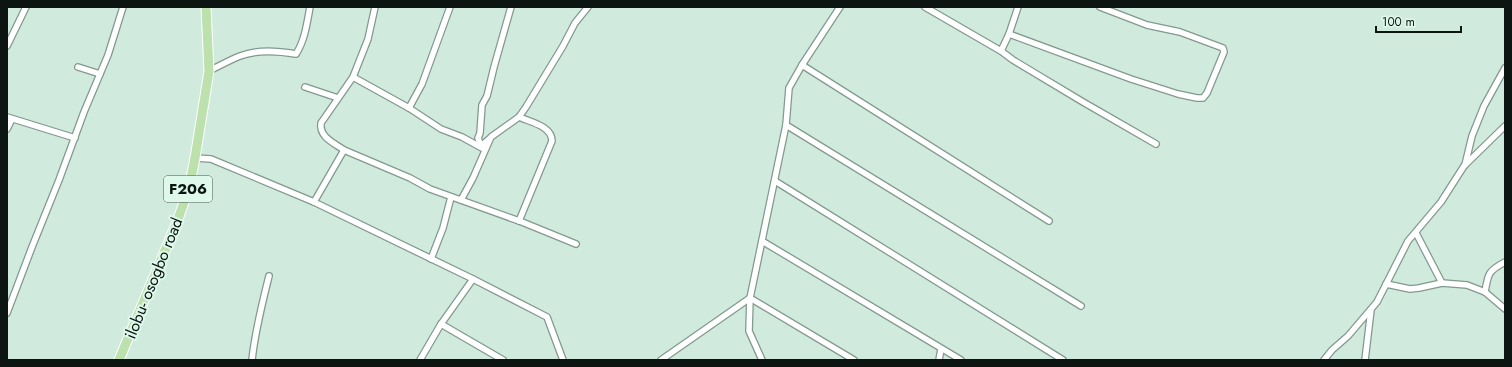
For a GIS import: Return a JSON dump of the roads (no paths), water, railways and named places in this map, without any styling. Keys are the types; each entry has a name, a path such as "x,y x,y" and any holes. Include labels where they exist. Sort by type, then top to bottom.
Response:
{"main road":[{"name":"ilobu- osogbo road","path":"119,360 176,222 188,188 196,158 209,71 206,7"}],"street":[{"path":"7,46 26,7"},
{"path":"7,313 100,74 123,7"},
{"path":"209,71 241,56 261,51 296,54 300,48 307,26 310,7"},
{"path":"374,7 368,39 353,77 323,118 320,128 324,136 344,150 410,178 430,189 519,221 576,244"},
{"path":"409,108 422,84 450,7"},
{"path":"483,148 478,138 480,133 482,105 487,96 511,7"},
{"path":"461,200 473,178 483,148 491,137 519,117 563,46 575,23 588,7"},
{"path":"762,360 749,331 750,298 786,125 789,88 802,65 840,7"},
{"path":"925,7 1156,144"},
{"path":"1001,51 1009,34 1018,7"},
{"path":"1009,34 1131,79 1178,94 1198,98 1203,98 1205,96 1220,63 1224,52 1223,48 1180,32 1148,25 1100,7"},
{"path":"802,65 1049,221"},
{"path":"78,67 100,74"},
{"path":"1464,166 1472,136 1484,106 1505,68"},
{"path":"353,77 409,108 441,129 483,148"},
{"path":"305,87 338,98"},
{"path":"519,117 548,130 552,136 552,141 519,221"},
{"path":"7,129 10,118 75,138"},
{"path":"786,125 1081,306"},
{"path":"1324,360 1332,350 1343,342 1377,302 1408,241 1441,202 1464,166 1505,126"},
{"path":"314,202 344,150"},
{"path":"196,158 211,159 314,202 548,317 563,360"},
{"path":"775,181 1063,360"},
{"path":"431,259 443,228 450,197"},
{"path":"1416,233 1442,283"},
{"path":"762,241 961,360"},
{"path":"1485,292 1488,275 1496,266 1505,263"},
{"path":"252,360 258,319 269,276"},
{"path":"420,360 441,324 472,279"},
{"path":"1386,284 1410,289 1442,283 1467,285 1485,292 1505,309"},
{"path":"661,360 750,298"},
{"path":"750,298 854,360"},
{"path":"1365,360 1371,310"},
{"path":"441,324 503,360"},
{"path":"939,360 941,348"}]}
